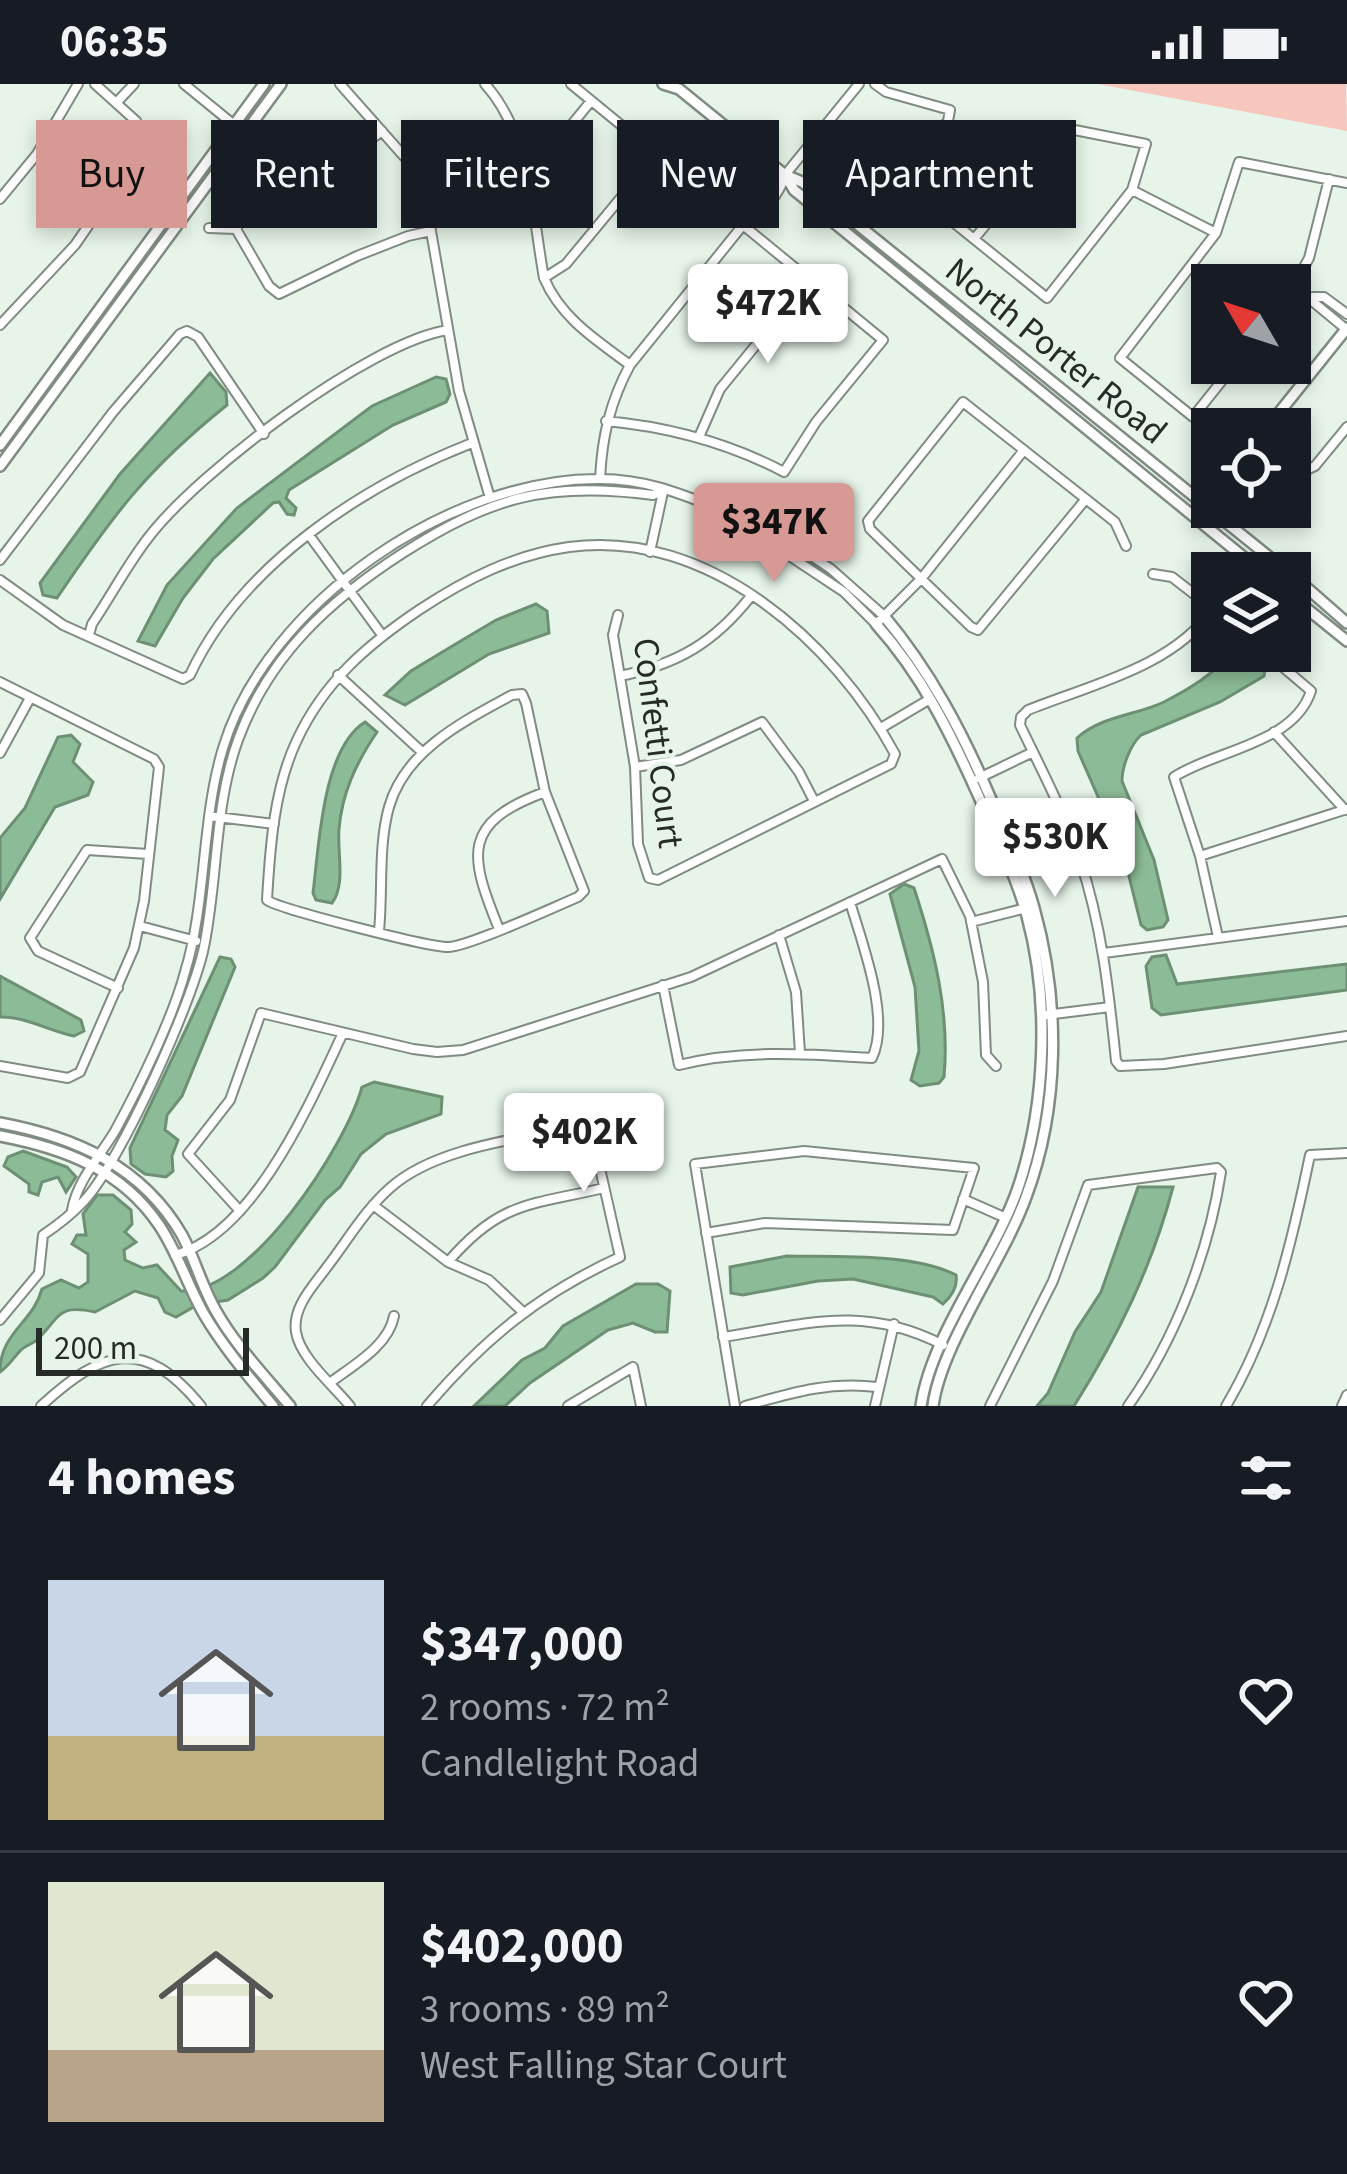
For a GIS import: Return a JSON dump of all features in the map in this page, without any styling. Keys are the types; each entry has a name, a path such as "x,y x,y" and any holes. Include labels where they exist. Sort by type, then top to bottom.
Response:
{"street":[{"path":"0,199 37,154 78,84"},
{"path":"0,325 74,245 148,139 95,84"},
{"path":"116,103 134,84"},
{"path":"184,84 227,120"},
{"path":"237,120 264,84"},
{"path":"254,120 280,84"},
{"path":"340,84 410,162 418,178 472,443 491,501"},
{"path":"484,84 509,120"},
{"path":"571,84 617,122"},
{"name":"North Porter Road","path":"663,84 678,86 785,175 802,182 1191,487"},
{"path":"779,180 859,84"},
{"path":"875,84 886,92 950,110 949,121 901,180 974,239 1047,298 1132,190 1146,144 1054,126 1042,157 974,239"},
{"path":"575,120 591,101"},
{"path":"236,229 243,218 340,166 382,131"},
{"path":"0,445 211,155"},
{"path":"1192,264 1216,233 1239,162 1347,183"},
{"name":"North Porter Road","path":"785,175 794,190 1238,552"},
{"path":"0,466 211,178"},
{"path":"1304,264 1315,241 1329,179"},
{"path":"1132,190 1216,233"},
{"path":"544,278 566,264 617,202"},
{"path":"208,228 236,229"},
{"path":"535,228 544,278 568,317 630,365"},
{"path":"601,479 606,422 616,390 630,365 741,228"},
{"path":"606,422 727,444 784,472 815,422 883,340 747,228"},
{"path":"236,229 269,286 279,294 357,256 431,231"},
{"path":"1191,266 1120,358 1192,416 1219,384"},
{"path":"700,437 720,389 809,280"},
{"path":"1312,297 1324,297 1347,314"},
{"path":"1283,408 1347,329 1312,297"},
{"path":"89,635 148,538 202,482 352,369 402,343 448,330"},
{"path":"0,560 113,412 187,332 198,337 264,434"},
{"path":"1085,500 978,630 870,529 868,521 963,401 1115,522 1126,546"},
{"path":"1311,468 1347,427"},
{"path":"0,580 63,625 184,679 248,590 309,535 398,478 472,443"},
{"path":"880,620 921,579 1024,450"},
{"path":"102,1163 173,1004 193,940 209,816 224,745 250,686 293,627 345,584 442,518 552,482 601,479 656,484 663,491 753,525 758,535 880,620 937,685 1029,907 1046,1015 1032,1136 1011,1220 921,1406"},
{"path":"491,501 566,490 653,495 663,491"},
{"path":"650,552 663,491"},
{"name":"North Porter Road","path":"1239,528 1266,552"},
{"path":"309,535 382,635"},
{"path":"379,931 389,806 402,778 422,752 512,695 522,694 545,792 584,891 450,947 379,931 274,906 268,900 274,824 294,744 314,705 338,675 382,635 491,568 572,547 619,547 650,552 719,577 817,644 860,694 895,754 891,764 814,801 762,722 681,760 635,767"},
{"path":"1153,574 1172,577 1191,592"},
{"path":"0,1320 39,1273 43,1235 72,1210 76,1193 134,1119 206,942 220,818 238,739 257,699 301,633 345,584"},
{"name":"North Porter Road","path":"1311,591 1347,623"},
{"path":"620,676 659,668 686,656 730,624 751,596"},
{"path":"1311,612 1347,641"},
{"name":"Confetti Court","path":"618,615 614,635 635,767 638,844 649,878 658,880 814,801"},
{"path":"880,620 977,779"},
{"path":"1191,633 1162,655 1021,717 1081,864 1104,952 1120,1066 1165,1064 1347,1036"},
{"path":"1218,937 1200,856 1174,777 1274,732 1293,717 1311,691 1289,672"},
{"path":"338,675 422,752"},
{"path":"0,682 158,764 140,926 118,988 75,1077 0,1066"},
{"path":"881,728 932,699"},
{"path":"0,753 29,700"},
{"path":"1200,856 1346,809 1274,732"},
{"path":"977,779 1033,752"},
{"path":"499,928 478,877 477,848 488,823 509,805 545,792"},
{"path":"209,816 274,824"},
{"path":"118,988 38,951 30,938 88,850 148,854"},
{"path":"240,1211 188,1154 230,1100 261,1013 342,1035 437,1052 463,1049 691,977 942,859 971,922 983,982 986,1055 996,1066"},
{"path":"664,985 679,1066 703,1059 800,1053 872,1058 878,1045 878,1022 866,953 850,902"},
{"path":"971,922 1029,907"},
{"path":"1104,952 1347,921"},
{"path":"140,926 206,942"},
{"path":"779,935 796,992 800,1053"},
{"path":"1046,1015 1110,1007"},
{"path":"175,1255 216,1234 240,1211 296,1132 342,1035"},
{"path":"0,1123 46,1132 161,1203 189,1251 204,1314 273,1406"},
{"path":"350,1406 296,1334 298,1309 373,1205 410,1173 441,1157 590,1124 620,1257 566,1281 496,1331 427,1406"},
{"path":"0,1136 102,1163 160,1226 217,1314 290,1406"},
{"path":"706,1233 765,1223 952,1230 974,1168 804,1151 695,1164 706,1233 723,1337 735,1406"},
{"path":"1226,1406 1266,1321 1290,1250 1310,1155 1347,1153"},
{"path":"990,1406 1053,1281 1088,1185 1217,1168 1221,1172 1215,1199 1192,1279 1158,1358 1128,1406"},
{"path":"448,1262 471,1234 506,1211 604,1188"},
{"path":"963,1199 1011,1220"},
{"path":"373,1205 448,1262 489,1280 524,1313"},
{"path":"331,1382 392,1330 394,1316"},
{"path":"723,1337 837,1319 894,1324 947,1347"},
{"path":"875,1406 894,1324"},
{"path":"933,1406 947,1347"},
{"path":"41,1406 97,1361 140,1359 172,1372 201,1406"},
{"path":"568,1406 633,1367 641,1406"},
{"path":"745,1406 814,1386 877,1388"},
{"path":"1342,1406 1347,1394"}],"shaded area":[{"path":"1098,84 1346,84 1347,131"},
{"path":"210,373 226,392 227,405 133,494 57,598 43,595 40,583 120,474"},
{"path":"436,377 446,379 450,394 446,402 393,425 289,490 286,498 296,508 294,515 287,514 279,502 273,503 213,559 155,646 138,641 167,585 237,508 372,406"},
{"path":"536,604 547,611 549,633 489,654 405,705 385,695 411,671 459,642"},
{"path":"1265,672 1220,702 1141,735 1125,763 1122,781 1154,860 1168,920 1163,927 1147,930 1141,925 1124,856 1078,751 1077,738 1097,725 1183,692 1210,674"},
{"path":"365,722 377,732 343,803 339,887 332,903 316,900 318,851 331,776 351,735"},
{"path":"71,735 80,744 73,762 93,782 88,795 55,807 0,899 0,838 25,808 58,737"},
{"path":"904,884 914,888 928,934 945,1029 944,1077 939,1083 920,1086 911,1080 919,1051 915,987 890,894"},
{"path":"1166,955 1177,984 1347,964 1347,990 1161,1015 1152,1008 1146,966 1152,957"},
{"path":"220,957 231,959 235,967 182,1096 167,1115 165,1130 178,1140 173,1171 166,1177 145,1174 131,1164 130,1148"},
{"path":"0,976 81,1020 84,1031 74,1036 0,1017"},
{"path":"374,1082 442,1097 441,1114 386,1134 361,1154 340,1187 263,1278 228,1300 197,1305 176,1317 165,1312 158,1298 135,1291 95,1312 66,1311 0,1372 5,1347 42,1289 61,1280 79,1288 88,1282 88,1254 72,1244 77,1235 86,1235 83,1214 97,1195 113,1195 131,1210 132,1224 125,1232 136,1242 124,1250 125,1260 143,1268 157,1265 181,1291 208,1286 236,1269 291,1213 337,1144 362,1087"},
{"path":"23,1151 67,1167 76,1177 66,1192 58,1177 42,1182 38,1195 29,1192 29,1184 4,1166 8,1157"},
{"path":"1138,1187 1173,1187 1132,1300 1074,1406 1037,1406 1101,1292"},
{"path":"787,1256 918,1263 956,1275 956,1283 943,1304 933,1297 853,1279 731,1293 730,1267"},
{"path":"636,1284 658,1284 670,1291 667,1332 633,1323 608,1330 530,1383 505,1406 474,1406 522,1360 545,1348 563,1326"}]}
